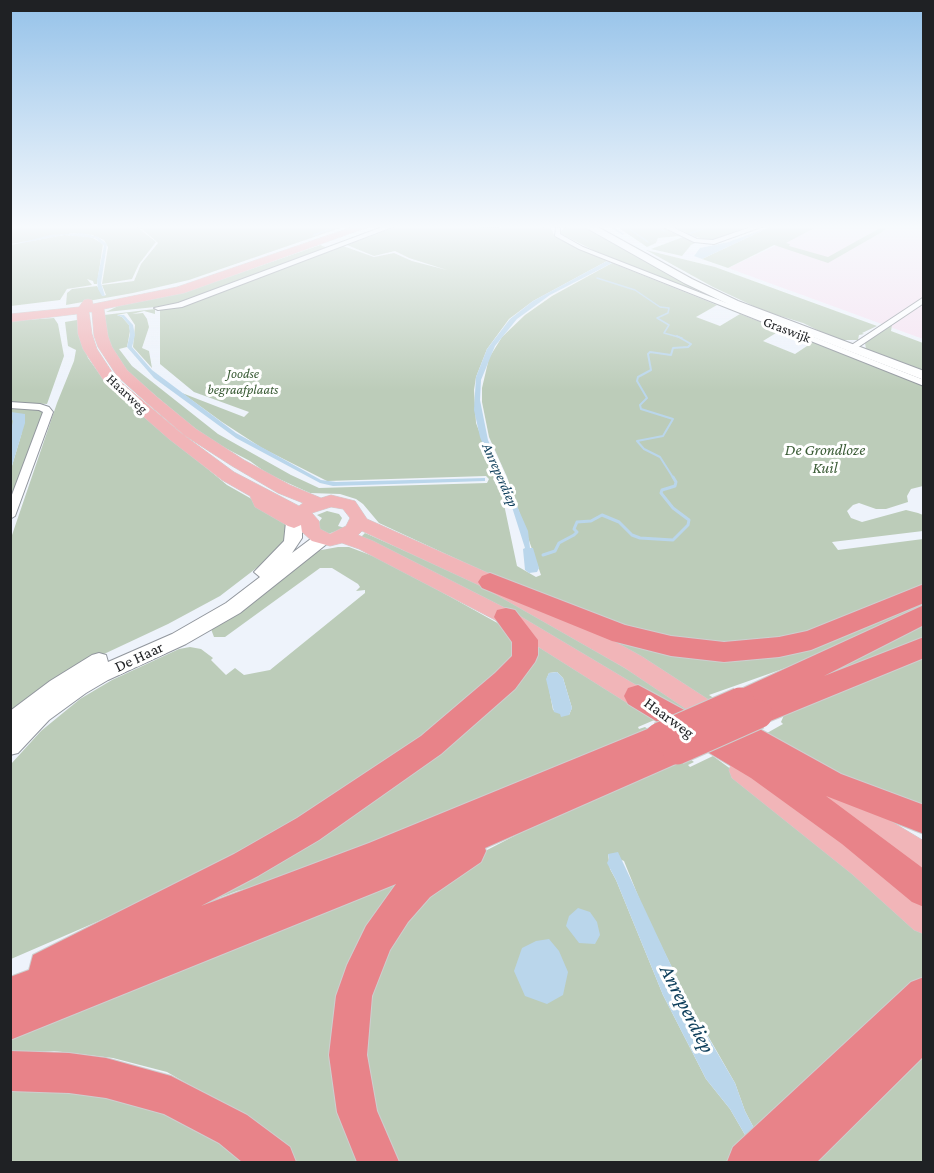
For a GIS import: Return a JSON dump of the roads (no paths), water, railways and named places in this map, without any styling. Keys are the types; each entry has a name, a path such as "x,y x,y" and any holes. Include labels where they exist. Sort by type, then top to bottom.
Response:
{"highway":[{"path":"490,582 621,634 671,646 724,651 779,647 811,640 924,592"},
{"path":"741,713 924,614"},
{"path":"10,984 68,958 246,866 308,829 424,750 505,681 522,662 525,655 525,640 506,617"},
{"path":"10,996 668,744 741,713 924,647"},
{"path":"638,696 762,769 852,833 924,890"},
{"path":"741,713 830,784 924,820"},
{"path":"378,1162 357,1113 348,1055 354,996 378,938 396,910 418,885 453,861 668,744"},
{"path":"10,1021 164,963 575,795"},
{"path":"786,1151 924,995"},
{"path":"748,1162 786,1151 924,1029"},
{"path":"10,1071 46,1071 106,1078 171,1096 233,1129 275,1162"}],"main road":[{"path":"10,313 90,307 193,281"},
{"path":"10,318 90,307 209,281"},
{"name":"Graswijk","path":"688,281 866,356 924,376"},
{"name":"Graswijk","path":"694,281 745,306"},
{"name":"Haarweg","path":"90,307 105,347 122,372 190,432 284,489 322,500"},
{"name":"Haarweg","path":"90,307 90,350 111,381 199,455 257,493 261,503 322,527 411,545 490,582 633,662 741,713 774,759 924,856"},
{"path":"322,500 349,505 357,513 322,527 322,500"},
{"name":"Haarweg","path":"322,527 349,544 388,557 506,617 638,696 805,819 924,920"},
{"name":"De Haar","path":"10,724 35,702 78,673 192,619 248,584 316,549 322,527"},
{"name":"De Haar","path":"10,746 42,714 79,687 199,628 233,608 269,575 294,538 322,527"}],"street":[{"path":"158,308 179,304 243,281"},
{"name":"Graswijk","path":"664,281 924,383"},
{"path":"851,348 924,299"},
{"path":"10,405 40,407 48,412 10,516"}],"water":[{"path":"97,281 101,281 105,296 102,296"},
{"name":"Anreperdiep","path":"570,281 578,281 550,295 517,319 495,346 481,380 480,400 488,440 528,531 530,548 533,548 539,568 537,572 529,573 525,570 523,549 525,548 511,504 502,482 497,480 480,437 474,410 476,377 487,349 510,319 533,301"},
{"path":"117,315 124,315 133,325 135,335 132,347 152,370 236,433 321,480 336,482 485,478 485,481 333,486 320,483 236,438 154,378 127,347 130,334 129,325"},
{"path":"11,412 25,414 25,423 11,469 13,421"},
{"path":"557,672 563,678 572,708 569,715 561,717 560,714 554,712 546,679 549,673"},
{"name":"Anreperdiep","path":"618,852 691,1008 735,1083 745,1111 757,1134 748,1140 730,1109 706,1079 663,995 607,863 608,854"},
{"path":"578,908 590,912 597,922 600,935 595,944 579,943 566,926 569,916"},
{"path":"549,939 559,951 568,972 563,995 547,1004 525,996 514,971 522,948 536,941"}],"waterway":[{"path":"606,281 635,290 660,307 669,308 668,313 657,318 669,325 664,333 679,337"},
{"path":"674,479 660,457 644,449 637,441 663,436 673,419 641,409 640,405 647,398 637,381 638,377 651,370 648,354 650,352 671,355 673,348 688,347 691,344 679,337"},
{"path":"543,555 555,551 559,543 574,535 577,532 574,529 577,522 591,521 602,515 619,522 632,535 640,538 673,540 688,525 689,520 673,508 661,493 662,490 675,486 676,482 673,477"}],"park label":[{"name":"Joodse begraafplaats","path":"243,382"},
{"name":"De Grondloze Kuil","path":"825,459"}]}
